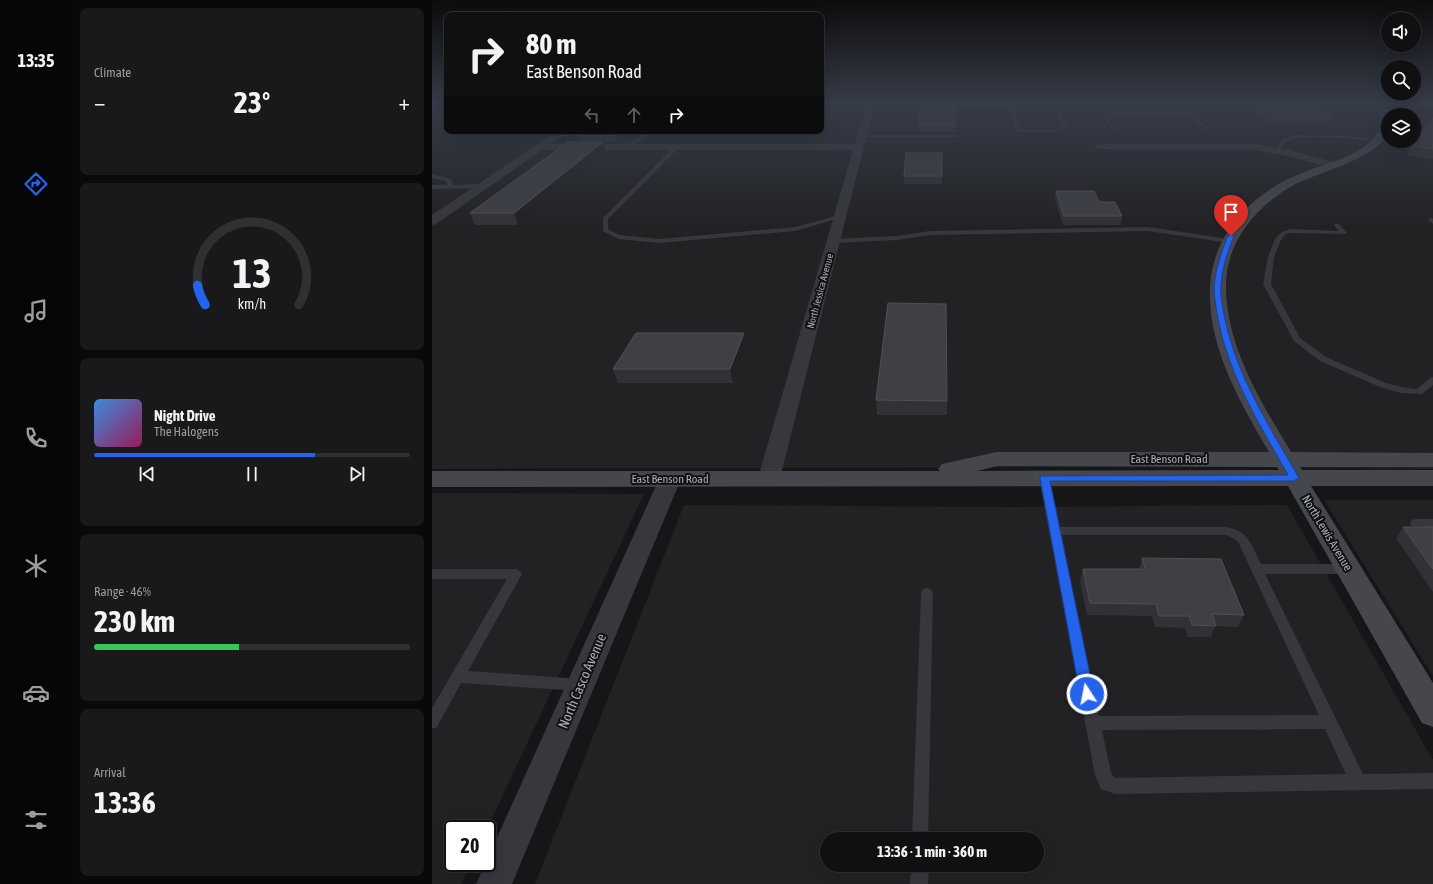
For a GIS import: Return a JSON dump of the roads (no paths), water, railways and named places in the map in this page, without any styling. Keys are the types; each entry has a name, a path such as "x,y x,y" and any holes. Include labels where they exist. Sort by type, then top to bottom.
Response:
{"street":[{"path":"432,221 544,144"},
{"path":"540,147 677,147 778,144"},
{"name":"North Jessica Avenue","path":"769,478 860,144"},
{"name":"North Lewis Avenue","path":"1371,144 1357,155 1293,181 1269,195 1246,215 1229,241 1221,260 1218,287 1219,304 1225,335 1232,358 1248,396 1348,569 1429,698"},
{"path":"1099,147 1233,146 1277,150 1333,165"},
{"name":"East Benson Road","path":"907,478 997,459 1289,469 1433,478"},
{"name":"East Benson Road","path":"432,479 1044,478 1289,469 1433,460"},
{"name":"North Casco Avenue","path":"494,884 670,479"}],"lane":[{"path":"625,147 630,144"},
{"path":"1277,150 1282,144"},
{"path":"677,147 604,220 605,230 618,237 659,241 795,229 840,218"},
{"path":"432,176 449,180 450,186"},
{"path":"432,187 483,186"},
{"path":"1337,226 1344,233 1291,231 1284,233 1278,239 1271,257 1267,284 1297,339 1323,359 1383,385 1401,390 1419,392 1433,380"},
{"path":"834,241 897,238 930,233 1148,229 1229,241"},
{"path":"1044,478 1103,776 1107,783 1115,786 1433,781"},
{"path":"1416,523 1433,523"},
{"path":"1055,531 1233,532 1239,535 1243,540 1358,782"},
{"path":"1257,570 1348,569"},
{"path":"432,574 516,574 432,722"},
{"path":"920,832 927,593"},
{"path":"457,676 580,685"},
{"path":"1093,723 1330,722"},
{"path":"919,884 920,872"}]}
